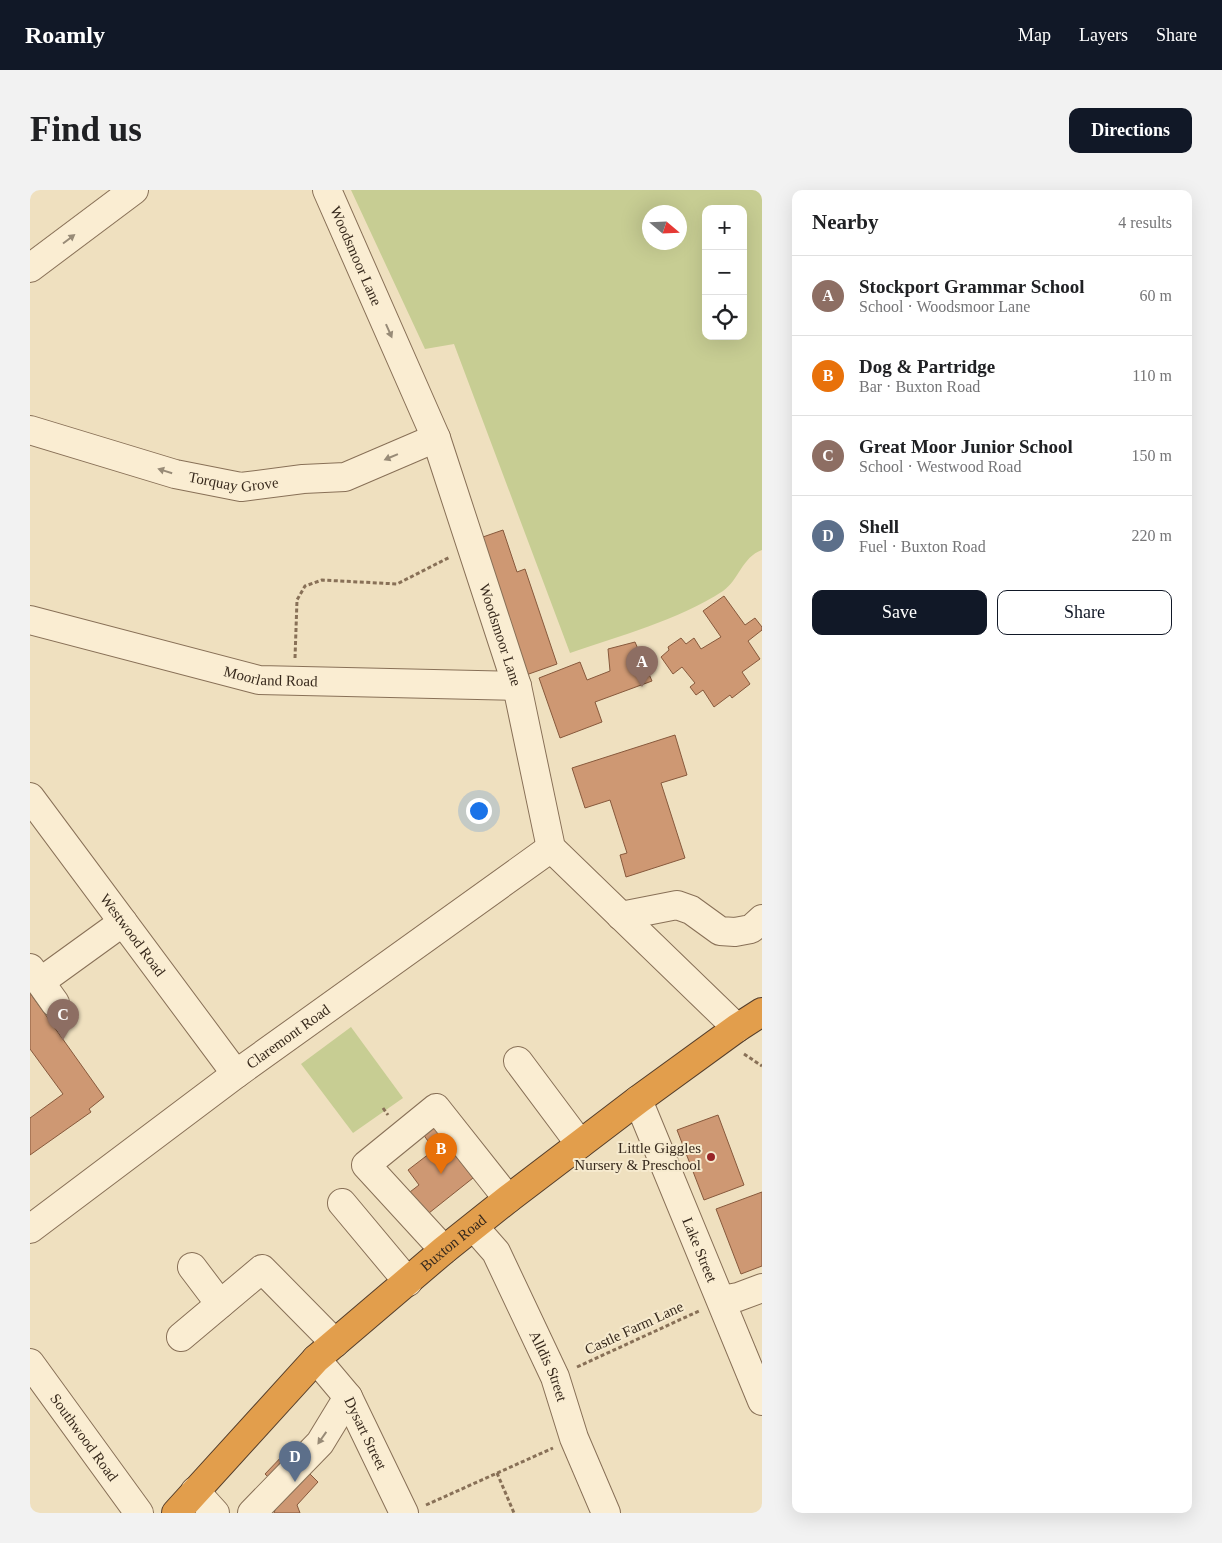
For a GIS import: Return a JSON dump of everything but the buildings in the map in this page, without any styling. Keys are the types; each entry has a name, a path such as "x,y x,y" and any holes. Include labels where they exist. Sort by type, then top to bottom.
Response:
{"highway":[{"name":"Buxton Road","path":"176,1513 326,1351 444,1250 638,1100 762,1012"}],"street":[{"path":"30,268 134,190"},
{"name":"Woodsmoor Lane","path":"327,190 436,438 470,547 517,686 551,848"},
{"name":"Torquay Grove","path":"30,430 176,474 241,487 303,479 345,477 436,438"},
{"name":"Moorland Road","path":"30,620 259,680 517,686"},
{"name":"Westwood Road","path":"30,797 236,1074"},
{"path":"551,848 737,1028"},
{"name":"Claremont Road","path":"30,1229 236,1074 551,848"},
{"path":"621,916 677,905 692,910 720,931 735,932 750,930 762,919"},
{"path":"42,984 123,922"},
{"path":"518,1061 580,1144"},
{"name":"Lake Street","path":"638,1100 762,1401"},
{"path":"444,1250 366,1165 436,1108 508,1199"},
{"path":"342,1203 408,1282"},
{"name":"Alldis Street","path":"474,1227 496,1252 555,1377 574,1438 606,1513"},
{"path":"181,1337 220,1304 192,1267"},
{"name":"Dysart Street","path":"220,1304 262,1269 326,1351 348,1397 415,1509"},
{"path":"722,1300 738,1297 762,1288"},
{"name":"Southwood Road","path":"30,1362 139,1513"},
{"path":"252,1513 320,1443 348,1397"},
{"path":"196,1491 215,1513"}],"path":[{"path":"294,681 297,600 305,586 322,580 397,584 470,547"},
{"name":"Castle Farm Lane","path":"555,1377 722,1300"},
{"path":"415,1509 574,1438"},
{"path":"497,1473 514,1513"}],"green space":[{"path":"351,190 762,190 762,550 755,553 745,563 733,581 723,591 705,602 668,619 570,653 454,344 425,349"},
{"path":"351,1027 403,1098 353,1133 301,1064"}],"place":[{"name":"Stockport Grammar School","path":"642,687"},
{"name":"Great Moor Junior School","path":"63,1040"},
{"name":"Little Giggles Nursery & Preschool","path":"711,1157"},
{"name":"Dog & Partridge","path":"441,1174"},
{"name":"Shell","path":"295,1482"}]}
